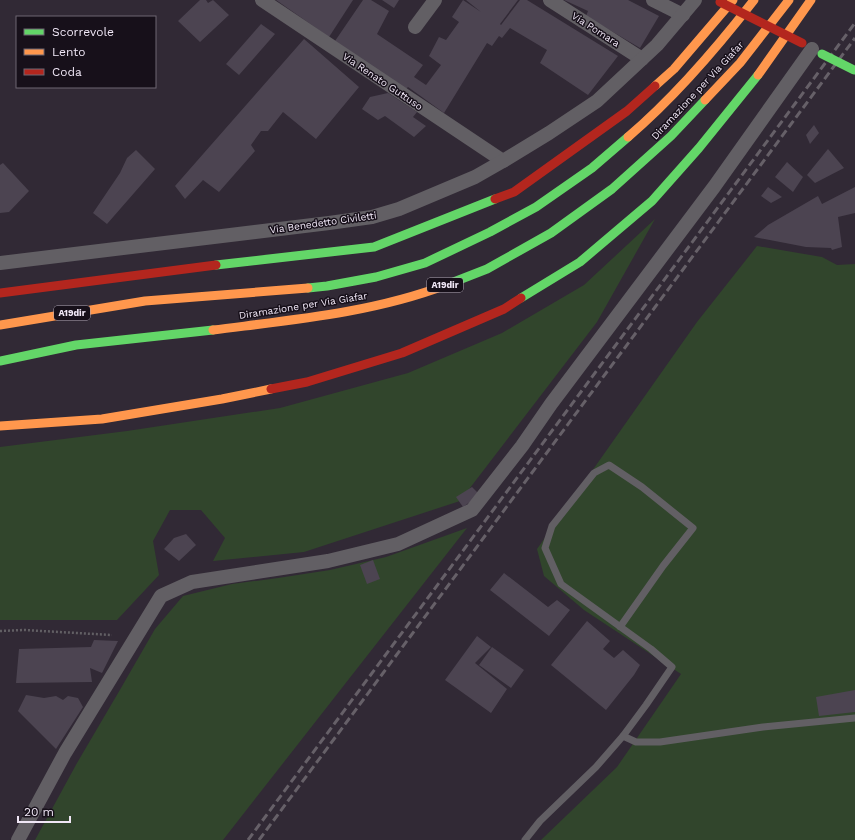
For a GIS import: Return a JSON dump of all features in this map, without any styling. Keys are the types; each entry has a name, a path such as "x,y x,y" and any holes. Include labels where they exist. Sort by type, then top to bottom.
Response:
{"main road":[{"path":"0,293 156,272 374,247 514,192 628,111 674,69 733,0"},
{"name":"Diramazione per Via Giafar","path":"0,325 145,301 328,286 376,277 425,263 490,232 536,207 592,168 636,130 677,91 721,42 754,0"},
{"name":"Diramazione per Via Giafar","path":"0,361 76,345 200,332 346,312 422,294 486,269 550,233 612,189 671,136 740,63 789,0"},
{"path":"0,426 102,419 222,399 307,382 402,353 504,309 580,262 652,201 699,148 760,72 811,0"},
{"path":"720,2 854,70"}],"street":[{"name":"Via Renato Guttuso","path":"262,0 503,161"},
{"path":"415,27 435,0"},
{"name":"Via Pomara","path":"550,0 642,59"},
{"path":"653,0 683,14"},
{"name":"Via Benedetto Civiletti","path":"0,263 372,217 399,209 475,177 549,133 596,101 657,45 695,0"},
{"path":"18,840 65,753 161,596 192,582 328,561 398,544 472,510 518,451 551,404 709,193 812,49"}],"lane":[{"path":"525,840 540,821 596,767 623,736 672,667 562,584 545,548 552,526 594,473 609,465 642,487 693,528 663,566 620,627"},
{"path":"623,736 636,742 660,742 763,727 855,718"}],"path":[{"path":"0,631 24,630 112,635"}],"green space":[{"path":"655,219 597,322 460,501 304,552 213,561 225,538 201,510 170,510 153,541 159,575 117,620 0,620 0,447 127,431 280,408 408,373 502,333 584,285"},
{"path":"757,246 822,257 837,265 855,264 855,840 541,840 617,767 681,674 584,610 544,576 537,549 697,322"},
{"path":"467,528 223,840 35,840 77,763 155,629 183,596 232,584 330,570 386,557"}],"building":[{"path":"200,0 206,0 208,3 213,0 229,15 200,42 178,21"},
{"path":"276,0 353,0 329,37"},
{"path":"363,0 371,0 389,11 377,34 423,65 414,77 426,85 441,65 429,56 439,37 446,40 459,22 452,17 463,0 481,12 466,0 518,0 500,24 501,25 520,0 527,0 618,56 588,95 540,63 547,50 510,28 502,38 499,36 492,46 487,43 444,113 408,87 405,90 335,41"},
{"path":"382,0 399,0 394,8"},
{"path":"564,0 628,0 659,16 640,48 586,16 588,11"},
{"path":"261,24 275,34 239,75 226,64"},
{"path":"304,39 359,87 316,139 283,112 268,131 261,131 251,145 255,151 219,192 203,180 185,199 175,186"},
{"path":"388,93 417,112 413,117 426,126 414,137 385,116 378,120 362,109 370,97"},
{"path":"814,125 819,133 810,144 806,135"},
{"path":"828,149 844,168 815,183 807,175"},
{"path":"136,150 155,169 107,224 93,213 120,173 127,158"},
{"path":"787,162 803,177 793,192 775,177"},
{"path":"3,163 29,191 9,212 0,213 0,165"},
{"path":"768,187 782,197 771,203 761,196"},
{"path":"855,187 855,213 838,217 842,247 832,250 831,248 806,247 754,237 768,225 818,196 822,204"},
{"path":"472,487 479,494 463,507 456,497"},
{"path":"186,534 196,545 179,561 164,549 174,538"},
{"path":"373,560 380,579 367,584 360,565"},
{"path":"504,573 548,607 557,600 570,610 549,636 490,590"},
{"path":"587,621 610,641 603,649 614,658 623,650 640,665 634,675 606,710 551,665"},
{"path":"477,636 491,647 475,663 507,689 491,713 445,680"},
{"path":"94,640 118,641 102,673 90,668 92,682 16,683 19,649 91,647"},
{"path":"492,647 524,670 511,688 479,665"},
{"path":"855,690 855,712 819,716 816,697"},
{"path":"26,695 44,698 56,696 63,700 68,696 78,698 83,707 56,749 18,711"}],"railway":[{"path":"248,840 855,23"},
{"path":"259,840 855,38"}],"traffic: fast":[{"path":"822,54 854,70"},
{"path":"521,298 580,262 652,201 699,148 758,75"},
{"path":"446,285 487,269 551,233 612,189 671,136 705,100"},
{"path":"308,288 376,277 425,263 490,232 536,207 592,168 628,137"},
{"path":"216,265 374,247 495,199"},
{"path":"0,361 76,345 213,330"}],"traffic: slow":[{"path":"655,86 674,69 733,0"},
{"path":"628,137 663,105 695,72 754,0"},
{"path":"705,100 740,63 789,0"},
{"path":"758,75 811,0"},
{"path":"213,330 301,319 360,309 418,295 446,285"},
{"path":"0,325 145,301 308,288"},
{"path":"0,426 102,419 222,399 271,389"}],"traffic: jam":[{"path":"720,2 802,43"},
{"path":"495,199 514,192 627,111 655,86"},
{"path":"0,293 216,265"},
{"path":"271,389 307,382 402,353 504,309 521,298"}]}
